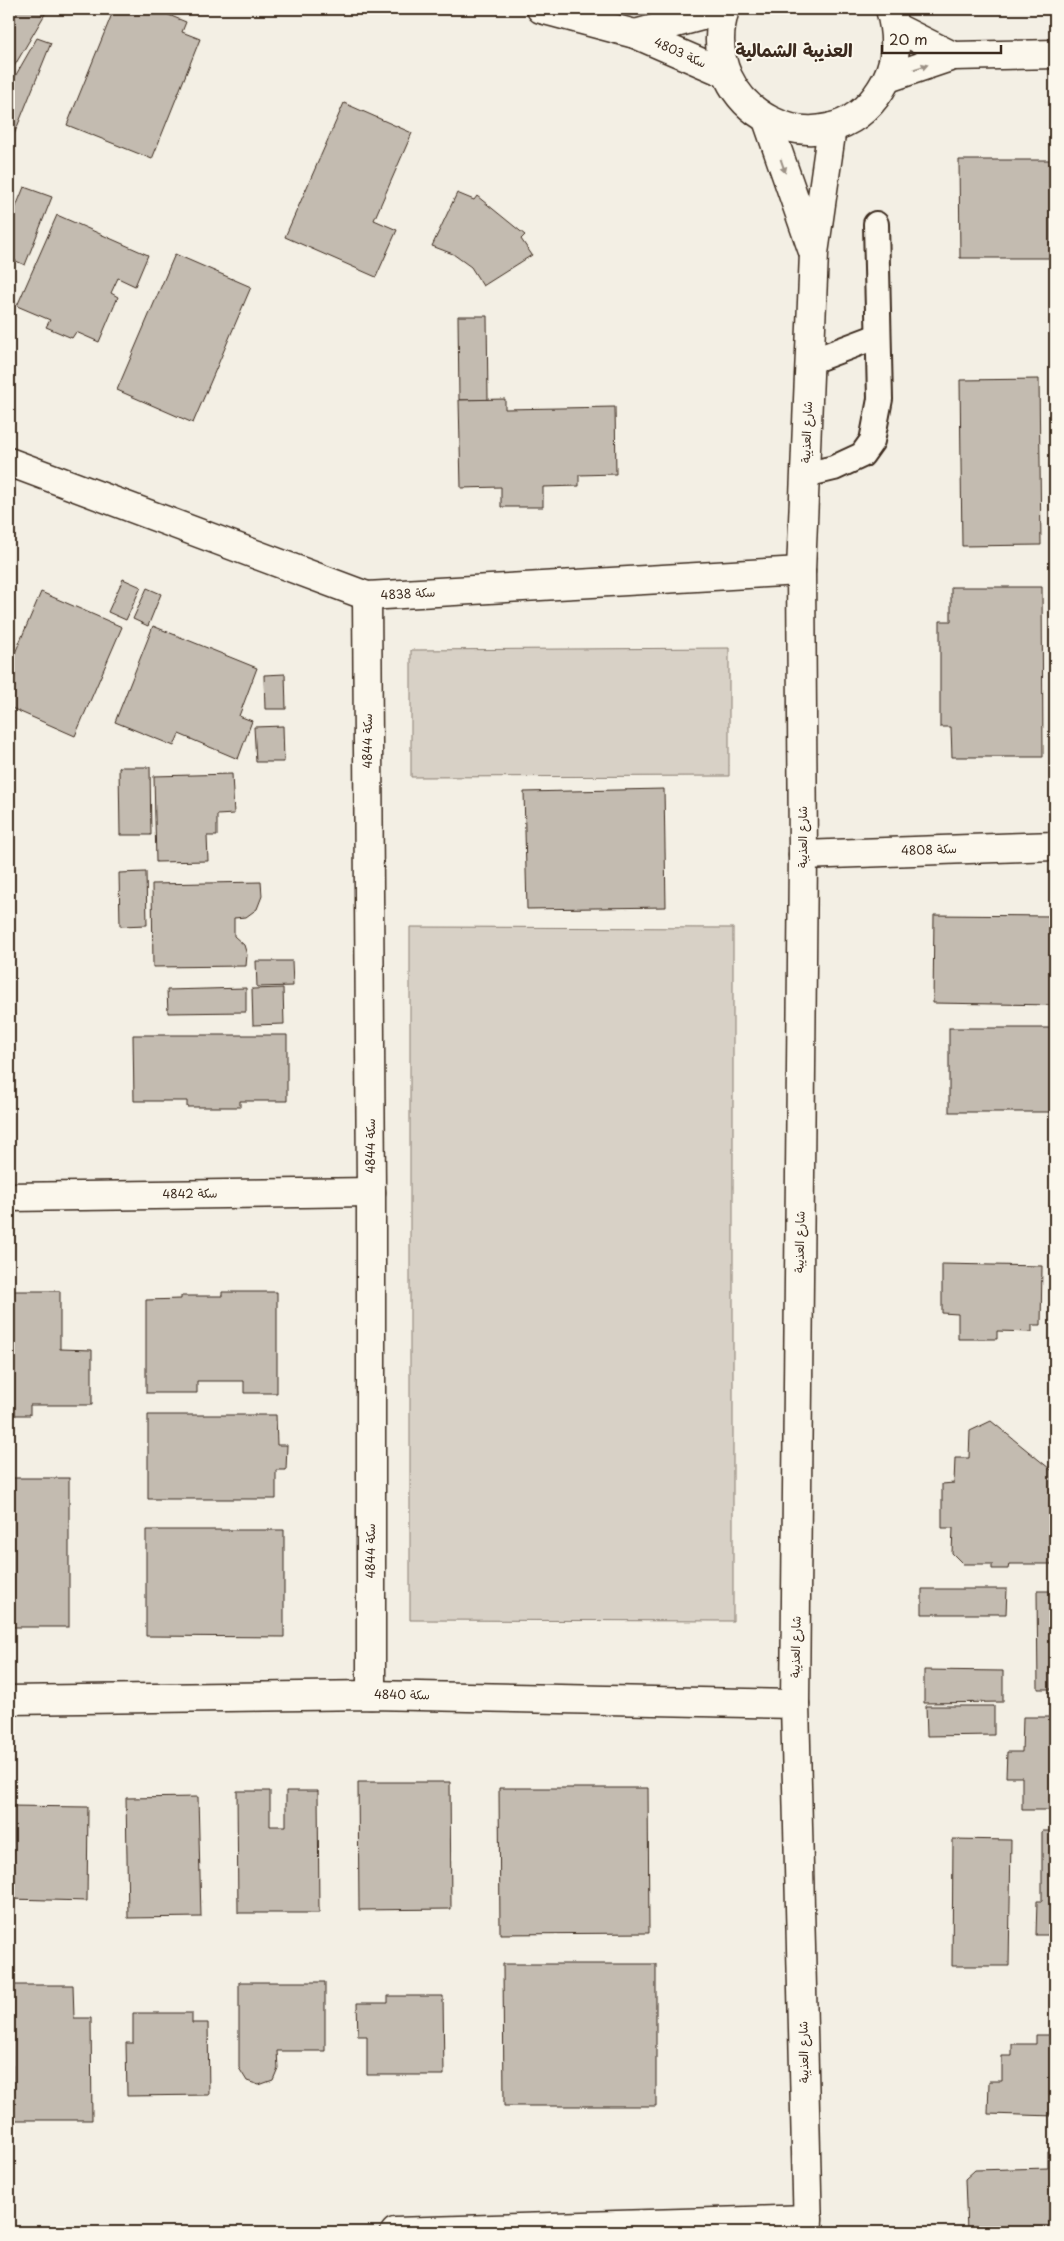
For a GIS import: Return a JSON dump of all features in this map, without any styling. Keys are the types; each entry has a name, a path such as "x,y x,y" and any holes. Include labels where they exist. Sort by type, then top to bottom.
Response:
{"street":[{"name":"سكة 4803","path":"541,9 635,34 725,73"},
{"name":"سكة 4803","path":"635,34 725,9"},
{"path":"725,9 720,31 720,53 725,73 735,92 750,108 767,120 799,129 832,127 855,116 874,100 888,78 896,44 892,18"},
{"path":"892,18 953,56"},
{"path":"888,78 953,56 1055,54"},
{"name":"شارع العذيبة","path":"767,120 814,252"},
{"name":"شارع العذيبة","path":"808,2226 796,1704 803,855 801,571 814,252 832,127"},
{"name":"سكة 4838","path":"9,462 367,596 801,571"},
{"name":"سكة 4844","path":"367,596 371,1192 371,1695"},
{"name":"سكة 4808","path":"803,855 1055,846"},
{"name":"سكة 4842","path":"9,1196 371,1192"},
{"name":"سكة 4840","path":"9,1700 371,1695 796,1704"},
{"path":"395,2232 808,2226"}],"lane":[{"path":"805,475 834,468 862,455 872,440 880,399 876,224"},
{"path":"810,362 878,336"}],"shaded area":[{"path":"729,648 729,776 411,777 411,650"},
{"path":"410,927 733,928 733,1621 410,1620"}],"building":[{"path":"9,9 48,9 9,75"},
{"path":"114,9 130,12 131,9 154,9 186,22 182,32 200,39 152,159 67,125"},
{"path":"37,38 51,43 11,142 9,140 9,87"},
{"path":"344,103 412,133 374,220 397,230 376,277 285,237"},
{"path":"959,160 1055,160 1055,258 960,258"},
{"path":"24,187 52,197 25,265 9,258 9,224"},
{"path":"457,193 474,200 477,196 525,235 521,239 532,255 483,286 471,267 453,254 432,246"},
{"path":"57,215 148,255 135,286 118,278 111,293 118,297 99,342 76,332 72,338 46,327 50,320 17,306"},
{"path":"175,254 251,287 193,423 117,390"},
{"path":"458,316 487,316 488,400 459,400"},
{"path":"1039,379 1041,545 962,546 960,380"},
{"path":"505,399 505,409 615,407 616,474 579,475 579,486 543,487 543,507 501,507 501,487 461,488 459,400"},
{"path":"123,579 141,587 126,620 108,612"},
{"path":"951,587 1042,587 1043,757 952,757 951,727 940,727 940,621 951,621"},
{"path":"147,588 161,594 148,626 133,619"},
{"path":"41,592 122,627 75,736 9,707 9,667"},
{"path":"153,626 257,668 239,716 252,721 238,759 179,734 174,746 115,722"},
{"path":"285,674 286,709 265,709 264,675"},
{"path":"283,726 284,762 256,762 254,727"},
{"path":"119,767 150,767 151,835 120,835"},
{"path":"232,774 234,814 217,815 217,836 207,836 208,861 156,862 154,776"},
{"path":"664,789 666,907 527,909 524,792"},
{"path":"146,872 147,925 120,926 119,873"},
{"path":"261,882 262,896 257,909 246,917 234,918 234,936 244,945 247,955 246,966 153,967 152,884"},
{"path":"934,915 1055,916 1055,1005 933,1003"},
{"path":"256,961 292,961 293,986 257,987"},
{"path":"246,988 246,1012 168,1013 167,990"},
{"path":"283,988 284,1024 253,1025 252,989"},
{"path":"949,1028 1055,1028 1055,1112 949,1112"},
{"path":"133,1035 287,1035 287,1101 240,1101 240,1107 187,1107 187,1101 134,1101"},
{"path":"942,1264 1042,1266 1041,1325 1032,1325 1032,1332 997,1331 997,1339 958,1339 958,1314 942,1313"},
{"path":"9,1291 60,1291 60,1349 92,1350 92,1405 30,1405 30,1415 9,1415"},
{"path":"222,1292 277,1292 277,1393 244,1393 244,1381 197,1381 197,1393 146,1393 146,1300 181,1299 181,1296 222,1296"},
{"path":"148,1415 276,1415 277,1445 287,1445 286,1470 276,1470 276,1499 148,1499"},
{"path":"991,1421 1055,1473 1055,1564 1009,1564 1008,1569 992,1569 992,1564 963,1564 952,1553 953,1528 942,1528 942,1484 954,1483 955,1458 969,1458 970,1431"},
{"path":"9,1478 69,1478 69,1627 9,1627"},
{"path":"146,1530 284,1530 284,1637 146,1636"},
{"path":"922,1589 1007,1589 1006,1614 922,1614"},
{"path":"1037,1591 1055,1591 1055,1689 1038,1689"},
{"path":"924,1670 1003,1671 1003,1702 924,1703"},
{"path":"926,1706 994,1706 994,1735 927,1736"},
{"path":"1023,1717 1055,1717 1055,1810 1022,1810 1022,1777 1006,1777 1007,1752 1022,1752"},
{"path":"358,1782 450,1782 451,1909 359,1910"},
{"path":"499,1788 648,1788 649,1933 500,1934"},
{"path":"237,1791 270,1791 270,1826 286,1826 286,1791 318,1791 319,1913 238,1913"},
{"path":"198,1797 201,1917 128,1918 126,1798"},
{"path":"9,1806 88,1807 87,1901 9,1899"},
{"path":"1042,1831 1055,1831 1055,1935 1036,1935 1037,1901 1042,1901"},
{"path":"953,1839 1011,1840 1009,1966 952,1966"},
{"path":"503,1964 656,1964 656,2106 504,2106"},
{"path":"239,1982 325,1982 325,2051 277,2051 278,2068 273,2080 259,2085 247,2081 239,2068"},
{"path":"9,1985 73,1985 74,2018 91,2018 92,2120 13,2120 12,2065 9,2065"},
{"path":"388,1996 443,1996 444,2075 367,2075 367,2036 358,2036 357,2003 388,2003"},
{"path":"133,2013 192,2013 192,2023 208,2023 209,2095 127,2096 126,2043 133,2043"},
{"path":"1036,2035 1055,2035 1055,2116 988,2114 989,2081 1002,2081 1002,2056 1012,2056 1012,2044 1036,2044"},
{"path":"1048,2152 1055,2152 1055,2219 1049,2219 1050,2232 967,2232 965,2179 975,2170 1048,2168"}],"district":[{"name":"العذيبة الشمالية","path":"794,51"}]}
